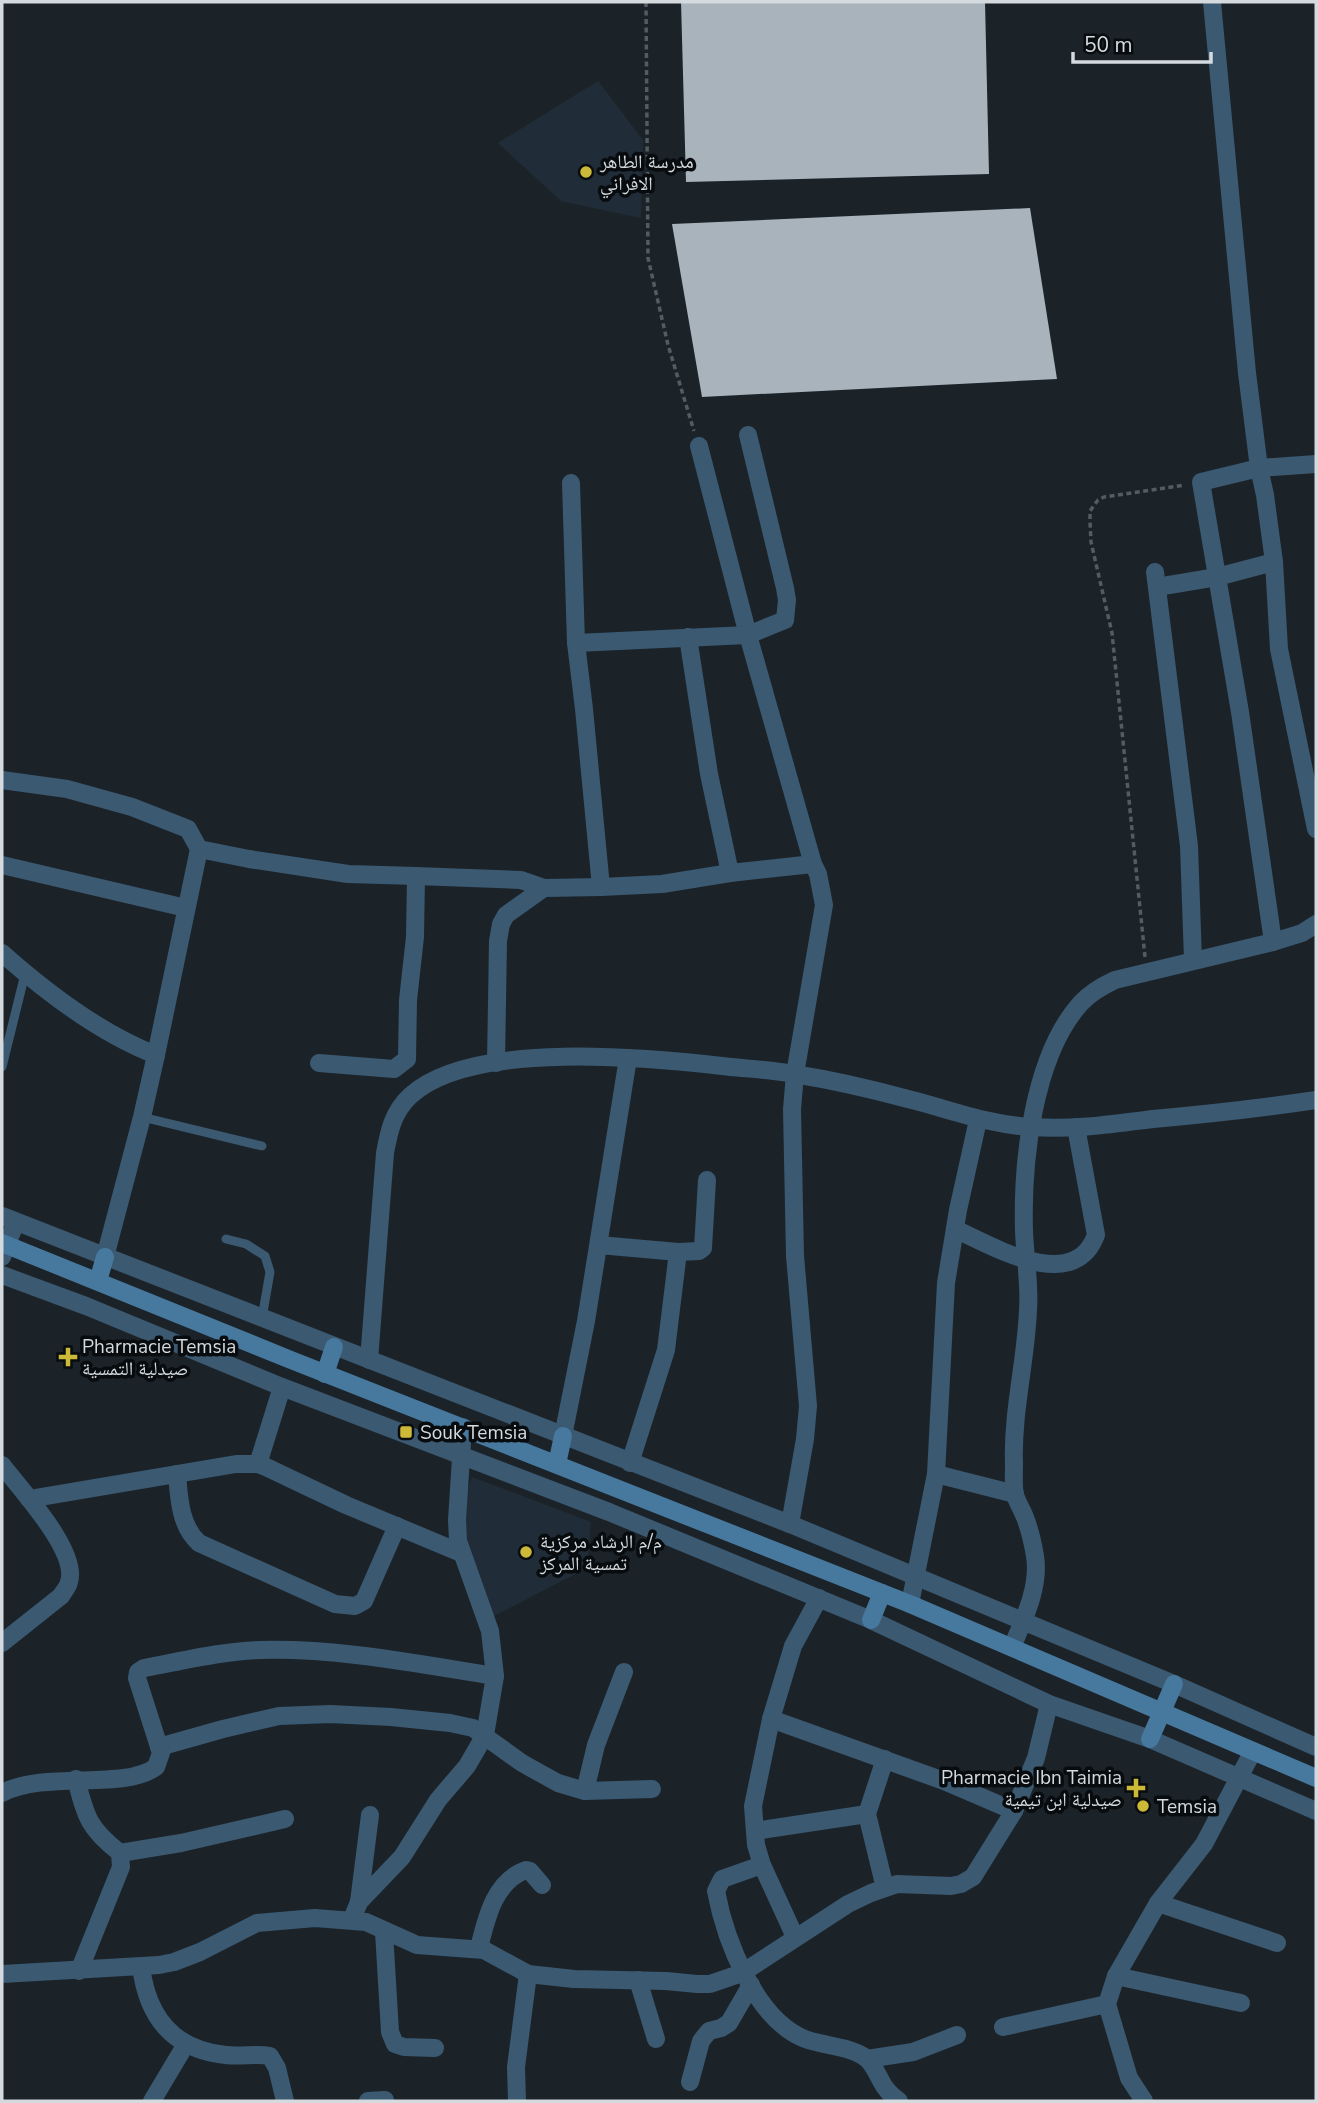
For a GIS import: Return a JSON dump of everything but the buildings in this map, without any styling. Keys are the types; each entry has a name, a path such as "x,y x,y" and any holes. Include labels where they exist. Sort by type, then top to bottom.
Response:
{"main road":[{"path":"3,1248 98,1281 325,1374 882,1592 1316,1778"},
{"path":"98,1281 105,1257"},
{"path":"325,1374 334,1347"},
{"path":"557,1464 563,1436"},
{"path":"871,1620 882,1592"},
{"path":"1150,1739 1174,1684"}],"street":[{"path":"1212,2 1247,373 1274,562 1279,649 1316,829"},
{"path":"576,643 748,635 785,620 785,588 748,435"},
{"path":"699,446 748,635 818,874 824,905 795,1074 792,1109 795,1256 808,1406 790,1524"},
{"path":"1273,942 1240,712 1201,482 1259,468 1316,464"},
{"path":"571,483 576,643 601,887"},
{"path":"1194,960 1189,846 1156,580 1217,577 1274,562"},
{"path":"688,637 709,774 730,873"},
{"path":"2,780 67,789 132,807 188,829 199,849 142,1117 105,1257"},
{"path":"199,849 348,874 521,880 544,888 662,884 813,864"},
{"path":"2,865 187,908"},
{"path":"319,1063 394,1069 407,1059 416,876"},
{"path":"496,1063 498,941 501,924 514,908 544,888"},
{"path":"1012,1647 1031,1598 1035,1558 1026,1520 1015,1494 1013,1451 1025,1359 1028,1308 1026,1172 1030,1128 1049,1057 1066,1022 1082,1002 1096,990 1115,980 1273,942 1302,933 1316,924"},
{"path":"2,953 25,974 130,1045 156,1055"},
{"path":"369,1360 389,1130 397,1110 412,1094 454,1072 496,1063 548,1058 628,1058 693,1062 795,1074 908,1099 978,1120 1030,1128 1076,1128 1316,1100"},
{"path":"563,1436 599,1245 628,1058"},
{"path":"910,1604 936,1474 946,1283 978,1120"},
{"path":"955,1229 1026,1261 1063,1265 1081,1256 1091,1247 1096,1235 1076,1128"},
{"path":"599,1245 678,1252 699,1251 703,1248 707,1180"},
{"path":"3,1248 9,1219 790,1524 1316,1746"},
{"path":"630,1463 666,1350 678,1252"},
{"path":"2,1275 86,1306 461,1457 609,1512 820,1598 1049,1704 1150,1739 1316,1811"},
{"path":"258,1464 282,1387"},
{"path":"2,1974 79,1971 174,1962 257,1923 355,1911 402,1857 438,1800 467,1766 485,1735 495,1676 490,1631 461,1553 457,1520 463,1427"},
{"path":"29,1499 236,1464 258,1464 461,1553"},
{"path":"2,1465 62,1546 70,1581 61,1596 5,1635"},
{"path":"177,1474 185,1520 192,1536 199,1543 335,1604 355,1606 364,1601 397,1526"},
{"path":"936,1474 1015,1494"},
{"path":"795,1937 762,1864 756,1845 753,1806 771,1719 793,1646 820,1598"},
{"path":"2,1793 30,1783 121,1777 149,1772 159,1764 159,1748 137,1678 138,1672 144,1668 238,1652 290,1650 374,1657 495,1676"},
{"path":"585,1791 596,1745 624,1672"},
{"path":"690,2082 701,2041 709,2031 721,2028 729,2022 747,1979 795,1937 848,1904 885,1888 897,1884 951,1886 973,1877 1014,1811 1036,1758 1049,1704"},
{"path":"159,1748 279,1716 306,1714 391,1717 465,1726 485,1735 504,1752 558,1783 585,1791 652,1789"},
{"path":"771,1719 885,1759 1014,1811"},
{"path":"1144,2101 1129,2078 1107,2004 1116,1976 1158,1903 1204,1844 1253,1751"},
{"path":"885,1759 866,1814 885,1888"},
{"path":"76,1779 91,1827 100,1838 120,1853 181,1843 285,1819"},
{"path":"755,1831 866,1814"},
{"path":"355,1911 370,1815"},
{"path":"79,1971 121,1867 120,1853"},
{"path":"762,1864 722,1879 716,1891 728,1938 747,1979 774,2016 803,2039 852,2052 867,2059 887,2090 899,2101"},
{"path":"479,1948 490,1907 505,1885 526,1870 542,1885"},
{"path":"1158,1903 1277,1943"},
{"path":"355,1911 366,1922 384,1932 417,1945 479,1948 498,1956 528,1975 710,1984 747,1979"},
{"path":"384,1932 390,2032 395,2044 435,2048"},
{"path":"141,1966 145,1993 151,2008 166,2029 186,2044 215,2054 270,2056 285,2101"},
{"path":"517,2101 516,2067 528,1975"},
{"path":"1116,1976 1241,2003"},
{"path":"638,1980 656,2039"},
{"path":"1003,2026 1107,2004"},
{"path":"867,2059 913,2052 957,2035"},
{"path":"152,2101 186,2044"},
{"path":"368,2101 386,2101"}],"lane":[{"path":"2,1067 25,974"},
{"path":"142,1117 262,1146"},
{"path":"226,1239 246,1244 265,1256 270,1272 262,1318"}],"path":[{"path":"646,2 648,258 668,345 699,446"},
{"path":"1146,971 1112,633 1091,542 1090,511 1098,500 1104,497 1201,482"}],"shaded area":[{"name":"مدرسة الطاهر الافراني","path":"598,81 643,140 641,218 561,201 498,143"},
{"name":"م/م الرشاد مركزية تمسية المركز","path":"472,1477 591,1522 587,1568 486,1620 458,1535 462,1506"}],"place":[{"name":"مدرسة الطاهر الافراني","path":"586,172"},
{"name":"Pharmacie Temsia صيدلية التمسية","path":"68,1357"},
{"name":"Souk Temsia","path":"406,1432"},
{"name":"م/م الرشاد مركزية تمسية المركز","path":"526,1552"},
{"name":"Pharmacie Ibn Taimia صيدلية ابن تيمية","path":"1136,1788"},
{"name":"Temsia","path":"1143,1806"}]}
